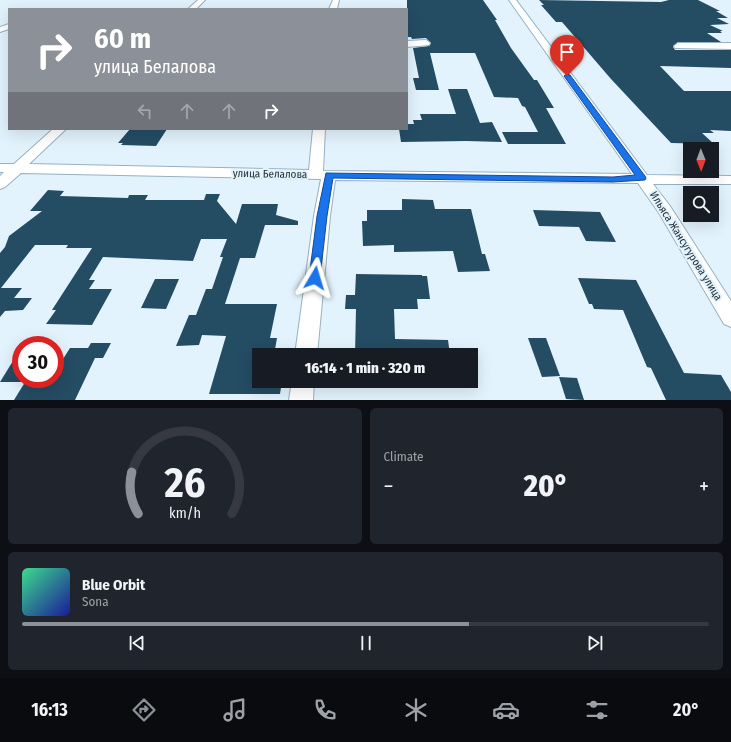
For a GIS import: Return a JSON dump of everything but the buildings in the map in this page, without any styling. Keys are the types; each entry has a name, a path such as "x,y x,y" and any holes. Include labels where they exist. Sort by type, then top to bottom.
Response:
{"street":[{"path":"193,8 202,0"},
{"name":"Ильяса Жансугурова улица","path":"512,0 642,178 664,210 731,318"},
{"path":"408,44 426,43"},
{"path":"678,46 731,46"},
{"path":"0,184 59,130"},
{"path":"307,348 322,216 323,175 319,130"},
{"name":"улица Белалова","path":"0,168 323,175 731,180"},
{"path":"301,400 302,388"}],"route":[{"path":"315,278 322,216 329,175 613,179 642,178 567,76"}]}
